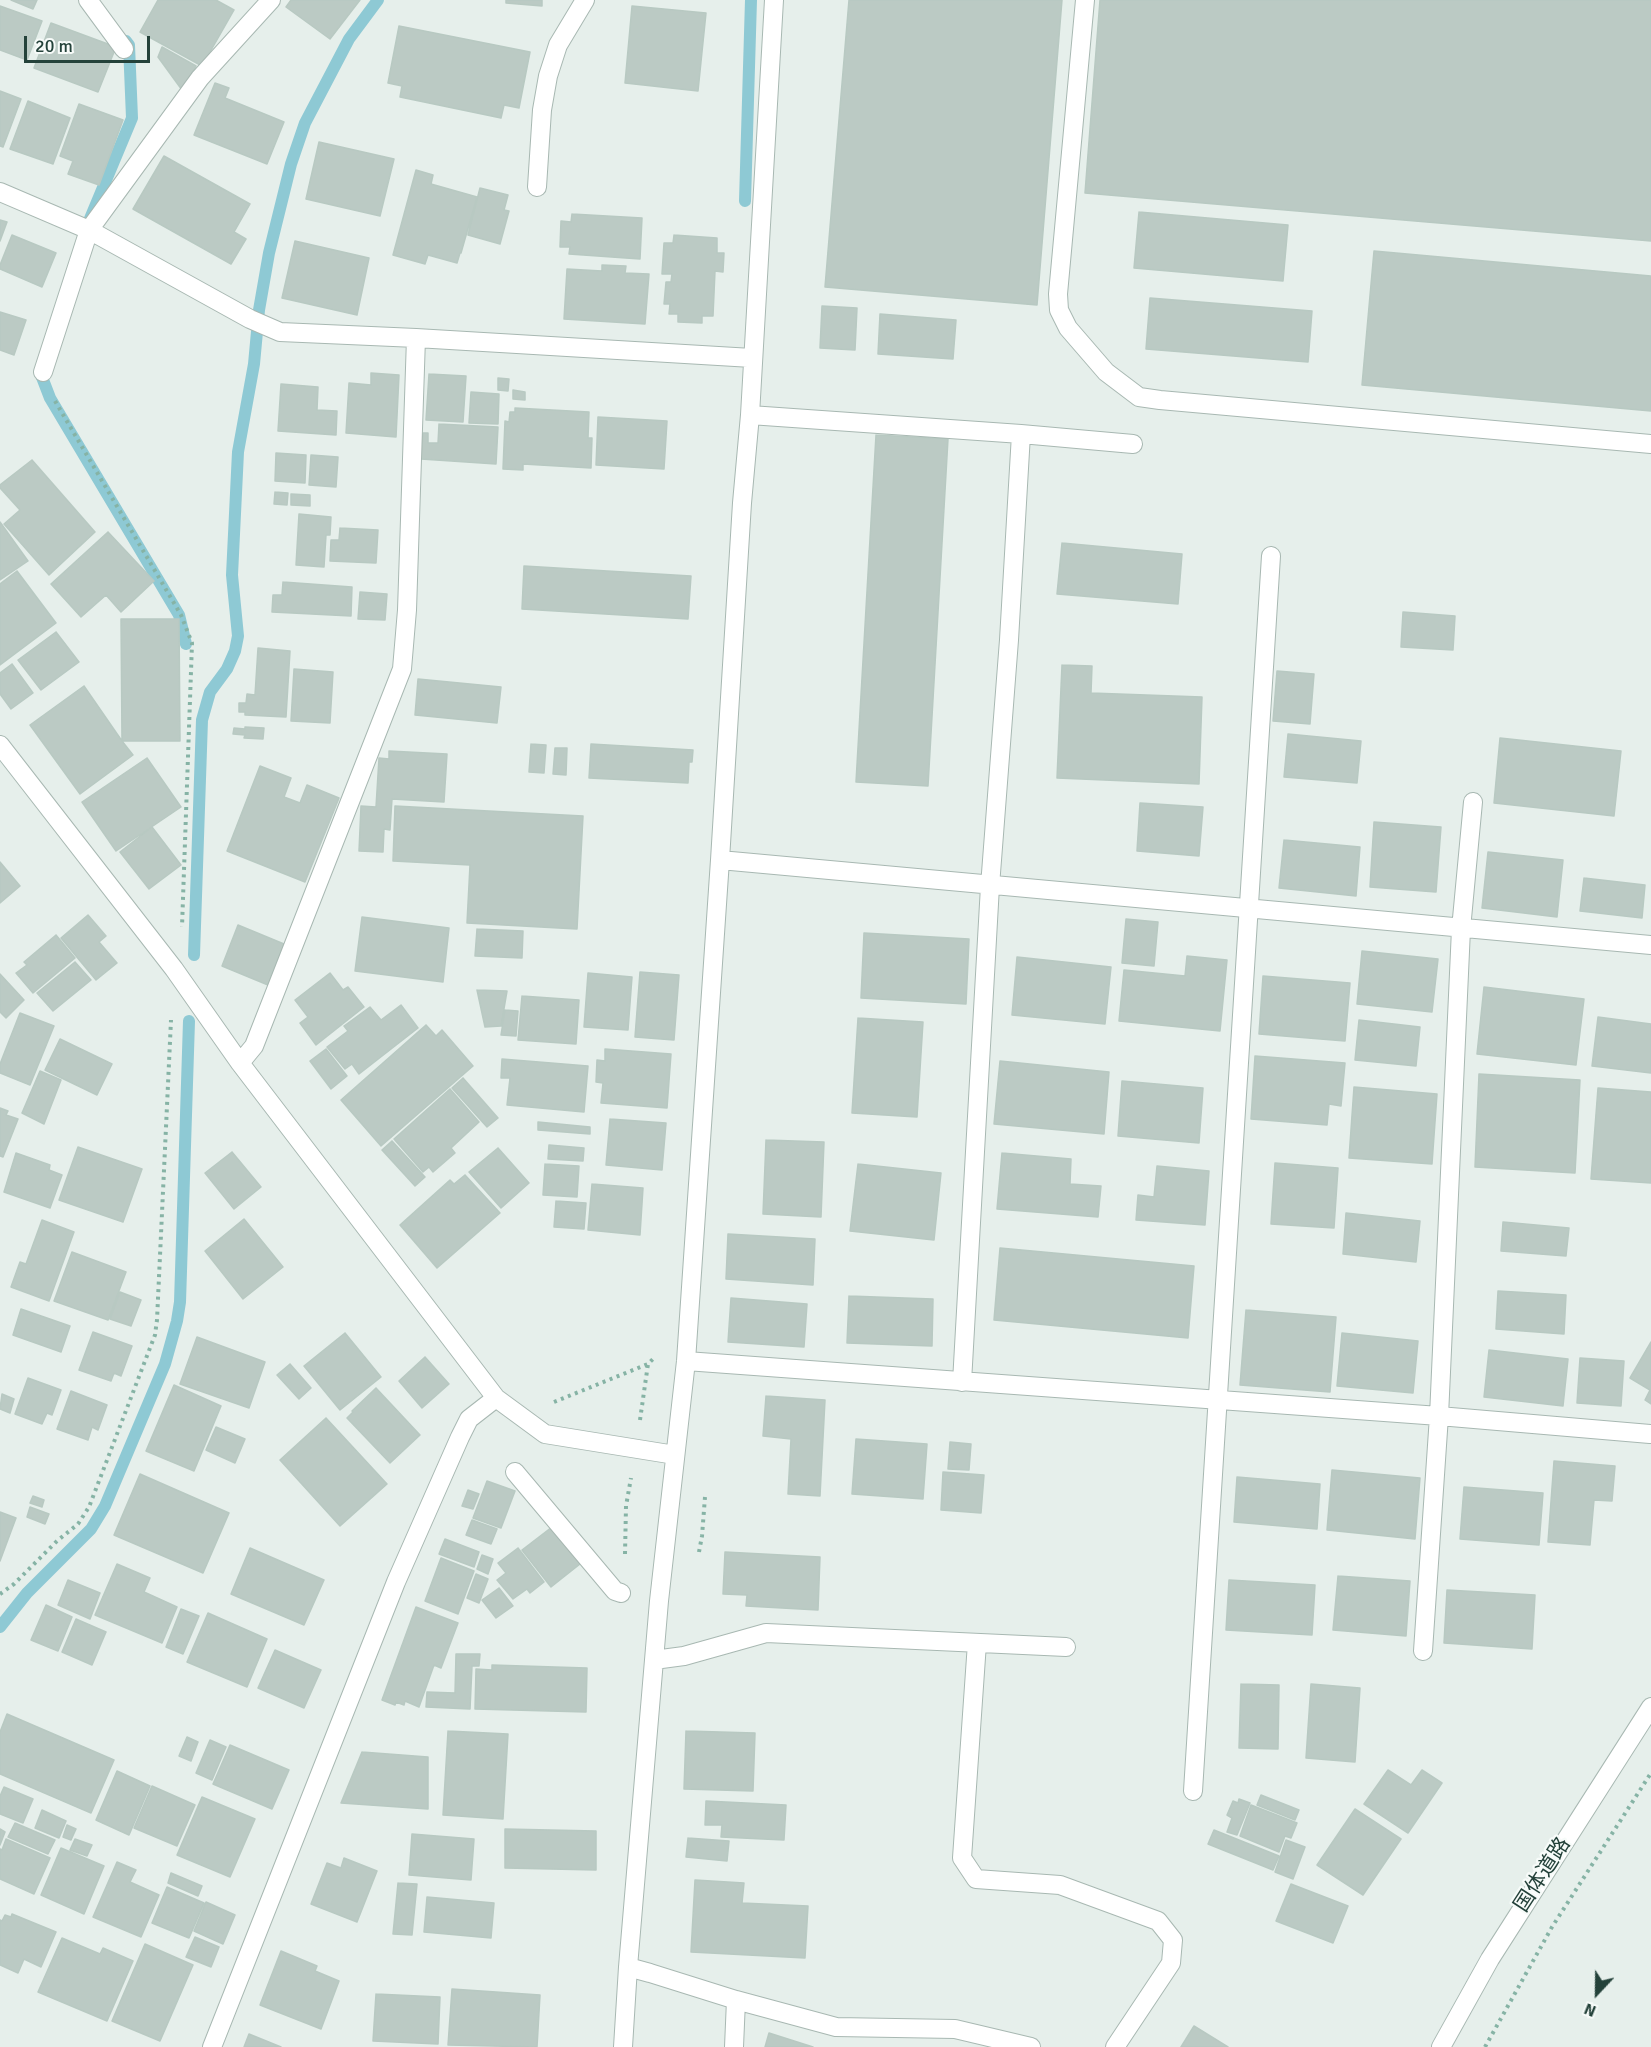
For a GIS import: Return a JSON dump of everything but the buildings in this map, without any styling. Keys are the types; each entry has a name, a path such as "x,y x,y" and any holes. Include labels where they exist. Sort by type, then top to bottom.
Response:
{"street":[{"path":"88,0 124,50"},
{"path":"43,372 89,230 200,78 271,0"},
{"path":"537,187 542,110 548,76 558,45 585,0"},
{"path":"623,2047 654,1660 686,1361 742,502 750,415 774,0"},
{"path":"1085,0 1058,294 1059,310 1068,328 1106,372 1139,397 1160,400 1651,444"},
{"path":"0,192 89,230 250,319 280,332 752,358"},
{"path":"240,1063 254,1046 402,669 407,609 416,338"},
{"path":"750,415 1133,444"},
{"path":"962,1382 990,886 1009,640 1021,434"},
{"path":"1193,1791 1271,556"},
{"path":"0,745 174,969 240,1063 496,1398 545,1434 675,1455"},
{"path":"1423,1651 1439,1416 1461,929 1473,802"},
{"path":"720,860 1651,945"},
{"path":"686,1361 1218,1399 1650,1434"},
{"path":"212,2047 396,1582 469,1419 496,1398"},
{"path":"515,1472 615,1591 621,1593"},
{"path":"654,1660 684,1656 766,1633 1066,1647"},
{"path":"977,1643 962,1858 976,1880 1059,1885 1158,1921 1173,1940 1171,1963 1115,2047"},
{"name":"国体道路","path":"1441,2047 1490,1959 1651,1707"},
{"path":"628,1967 650,1972 736,2001 836,2027 955,2029 1030,2047"},
{"path":"734,2047 736,2001"}],"path":[{"path":"0,1594 14,1584 57,1541 78,1524 89,1507 155,1335 174,969 181,943 192,643 181,615 53,397 43,372"},
{"path":"1485,2047 1552,1927 1651,1773"}],"waterway":[{"path":"194,955 202,720 210,692 227,669 235,651 238,636 232,575 238,452 254,364 259,310 269,253 291,164 305,123 349,39 378,0"},
{"path":"745,201 751,0"},
{"path":"89,221 132,118 129,45 126,41"},
{"path":"42,366 40,372 50,398 179,615 186,644"},
{"path":"0,1627 27,1593 91,1529 105,1506 165,1364 180,1302 189,1021"}]}
